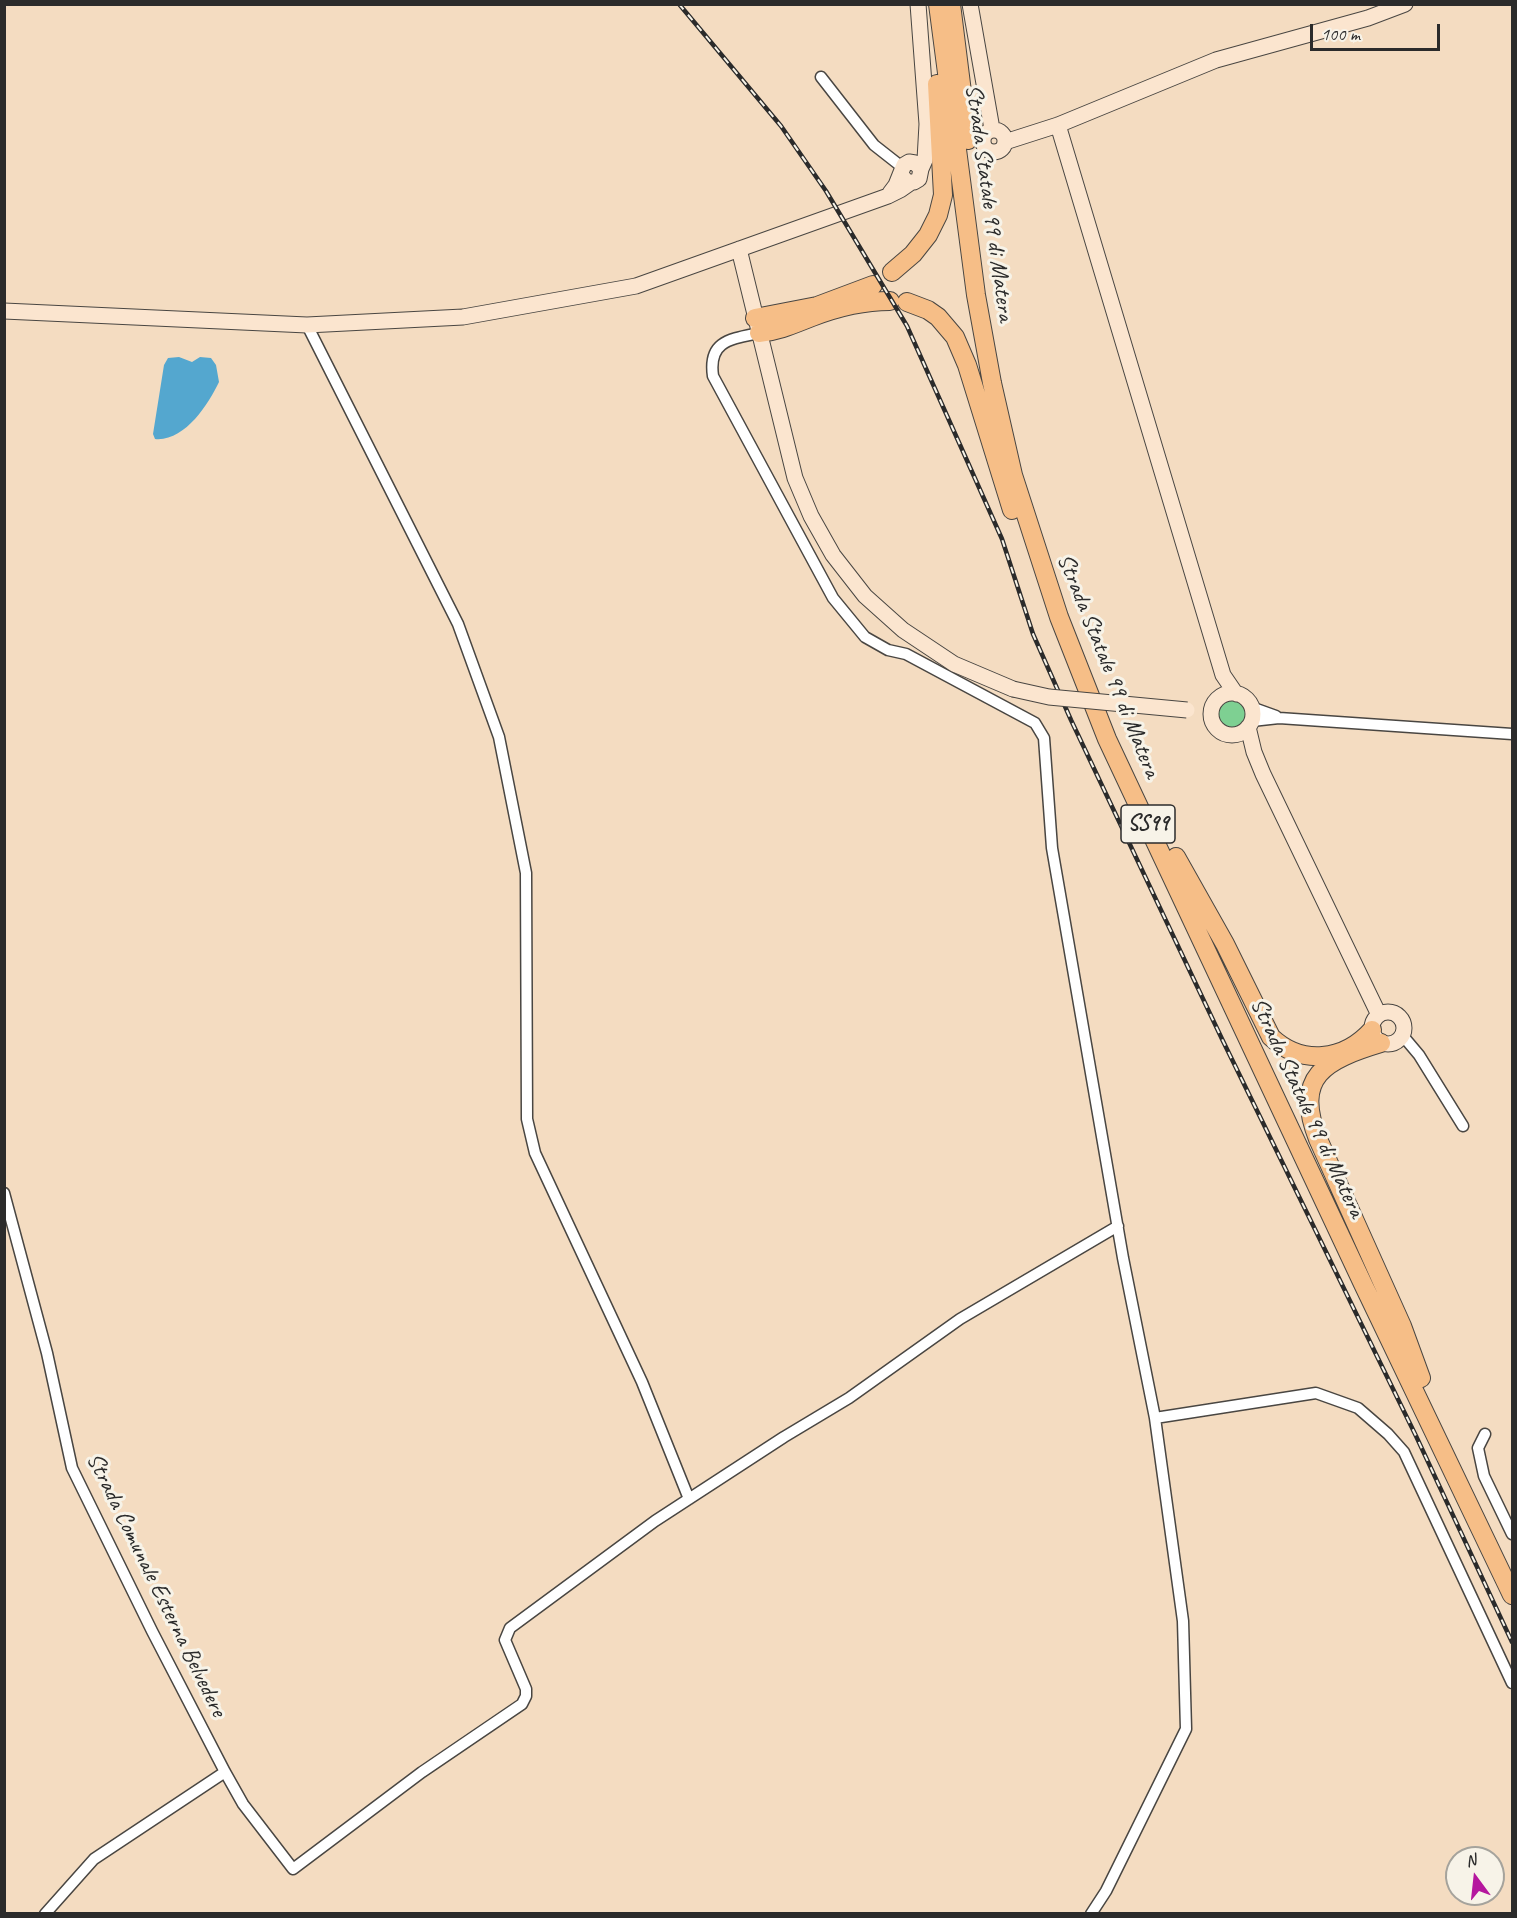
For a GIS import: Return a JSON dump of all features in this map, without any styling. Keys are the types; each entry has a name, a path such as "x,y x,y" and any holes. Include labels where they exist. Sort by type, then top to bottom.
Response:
{"highway":[{"path":"891,272 913,254 928,235 938,215 943,195 933,4"},
{"name":"Strada Statale 99 di Matera","path":"938,4 976,295 994,394 1013,475 1059,616 1107,739 1368,1295 1512,1595"},
{"name":"SS99","path":"951,4 987,294 1023,470 1068,613 1116,726 1176,856 1512,1570"},
{"path":"757,325 873,285"},
{"path":"757,325 788,328 811,317 854,303 899,302 928,310 938,317 955,337 1030,564 1066,656 1107,739"},
{"path":"1176,856 1225,944 1271,1037 1282,1048 1297,1054 1315,1057 1334,1054 1356,1044 1377,1029"},
{"path":"1377,1029 1359,1050 1324,1068 1309,1094 1308,1109 1318,1139 1402,1326 1421,1378"}],"street":[{"path":"4,311 307,325 462,317 636,286 888,196 909,171 927,143 918,4"},
{"path":"970,4 992,129 985,133 982,140 987,150 998,151 1005,142 1058,125 1216,60 1368,18 1405,4"},
{"path":"821,78 874,146 909,171"},
{"path":"1058,125 1222,675 1236,694"},
{"path":"739,249 795,478 811,516 832,555 865,596 903,630 929,649 954,664 1013,689 1048,697 1187,710 1213,723 1222,733 1246,723 1279,718 1512,734"},
{"path":"307,325 458,624 499,737 526,873 527,1119 536,1153 642,1382 689,1499 849,1398 960,1318 1118,1226"},
{"path":"757,325 720,346 711,362 713,376 833,598 865,637 888,650 906,654 1035,723 1044,738 1052,849 1118,1226 1155,1418 1183,1621 1186,1730 1106,1892 1091,1914"},
{"path":"1213,723 1211,717 1222,675"},
{"path":"1187,710 1216,701 1230,693 1245,698 1246,723 1254,752 1377,1029 1385,1044 1395,1043 1403,1036 1404,1025 1399,1016 1389,1012 1377,1029"},
{"path":"1403,1036 1419,1054 1463,1126"},
{"name":"Strada Comunale Esterna Belvedere","path":"4,1193 48,1353 72,1468 225,1772 243,1804 292,1869 422,1772 522,1704 526,1696 526,1689 506,1644 507,1632 655,1521 689,1499"},
{"path":"1155,1418 1316,1393 1358,1408 1389,1434 1404,1452 1512,1683"},
{"path":"1485,1434 1478,1449 1484,1476 1512,1534"},
{"path":"45,1914 94,1859 225,1772"}],"green space":[{"path":"1232,700 1242,704 1246,714 1242,724 1232,728 1222,724 1218,714 1222,704"}],"water":[{"path":"179,357 192,362 200,357 211,358 216,365 219,382 194,420 176,435 155,439 153,434 164,365 168,358"}],"railway":[{"path":"679,4 781,126 826,191 907,326 1002,539 1033,634 1071,720 1222,1039 1416,1436 1512,1642"}]}
